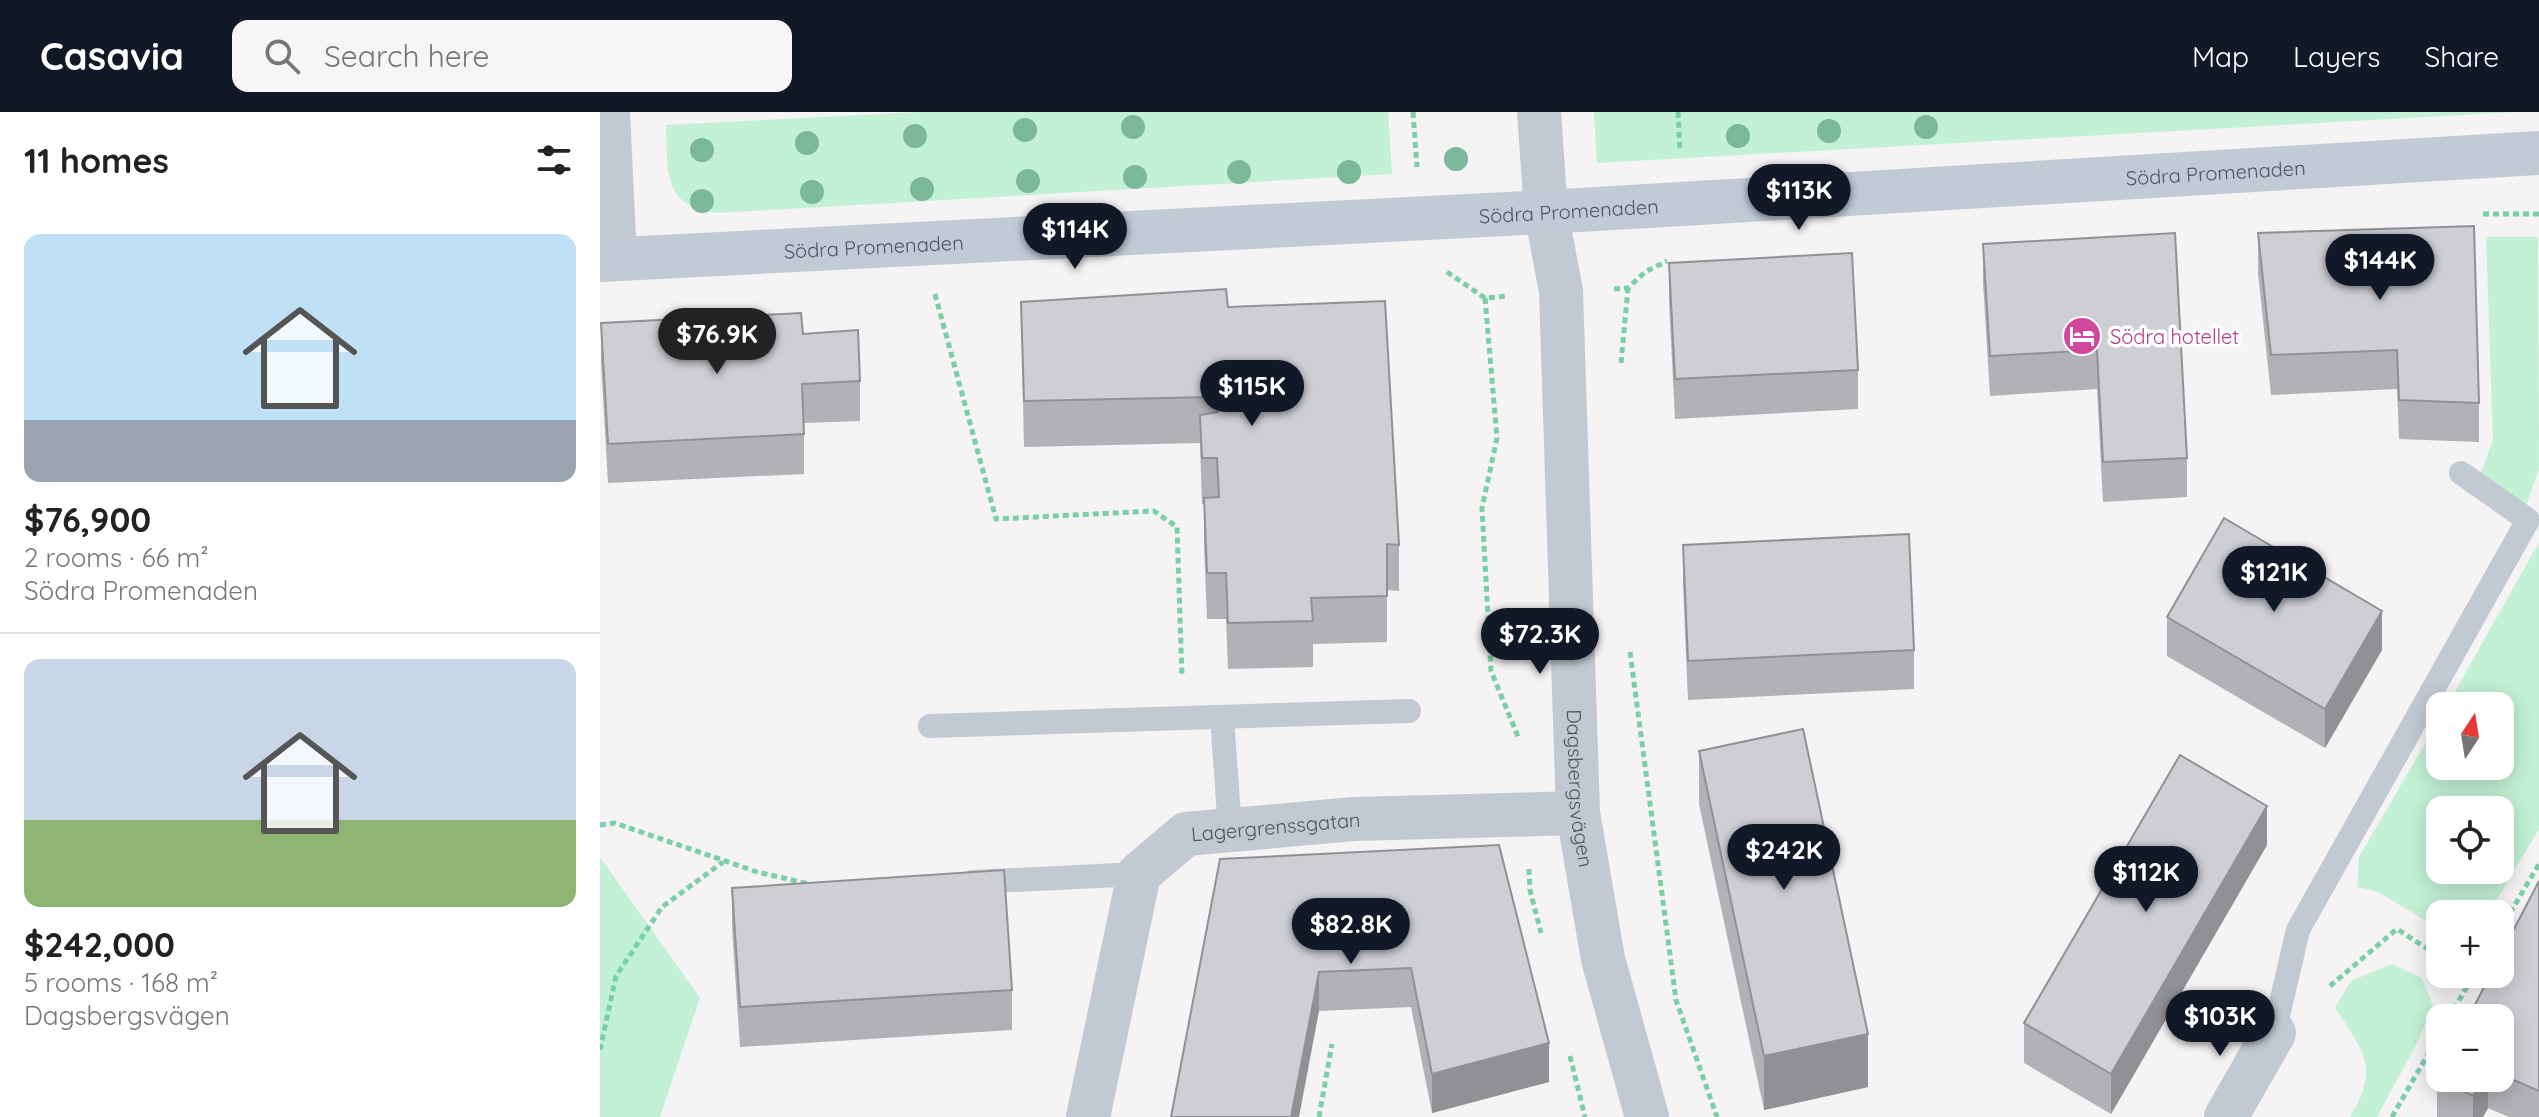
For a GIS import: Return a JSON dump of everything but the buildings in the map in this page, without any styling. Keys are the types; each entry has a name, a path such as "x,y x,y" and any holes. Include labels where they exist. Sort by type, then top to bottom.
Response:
{"main road":[{"name":"Södra Promenaden","path":"608,260 1546,212 2539,153"}],"street":[{"path":"608,112 608,260"},
{"name":"Dagsbergsvägen","path":"1539,112 1546,212 1561,291 1578,813 1603,959 1647,1117"},
{"name":"Lagergrenssgatan","path":"1139,874 1186,834 1354,819 1578,813"},
{"path":"1088,1117 1139,874"},
{"path":"2226,1117 2274,1033"}],"lane":[{"path":"2274,1033 2298,930 2528,520 2461,473"},
{"path":"930,726 1409,711"},
{"path":"1222,717 1230,830"},
{"path":"954,883 1139,874"}],"path":[{"path":"1620,367 1628,288 1645,272 1676,259"},
{"path":"1443,269 1485,298 1497,438 1482,508 1491,671 1522,747 1530,890 1541,935"},
{"path":"935,294 996,519 1154,511 1177,527 1183,718"},
{"path":"1628,640 1676,1000 1717,1117"},
{"path":"600,825 615,823 757,872 815,885"},
{"path":"600,1050 616,976 623,964 662,907 724,861"},
{"path":"2514,906 2539,864"},
{"path":"2274,1033 2397,929 2426,948"},
{"path":"1567,1041 1585,1117"},
{"path":"1319,1117 1332,1044"},
{"path":"2392,1117 2426,1058"}],"green space":[{"path":"919,112 1388,112 1392,174 718,213 687,203 677,195 672,184 666,125"},
{"path":"1594,112 2517,112 1597,163"},
{"path":"2486,237 2538,237 2539,469 2525,509 2481,474 2493,439"},
{"path":"2539,542 2539,829 2514,871 2514,796 2426,796 2426,884 2506,884 2496,900 2426,900 2426,921 2378,892 2357,887 2359,857 2426,742 2426,780 2514,780 2514,692 2455,692"},
{"path":"600,857 700,998 660,1117 600,1117"},
{"path":"2392,964 2422,978 2432,1004 2426,1004 2426,1022 2377,1117 2350,1117 2365,1084 2365,1060 2335,1007 2351,981"}],"place":[{"name":"Södra hotellet","path":"2082,336"}]}
